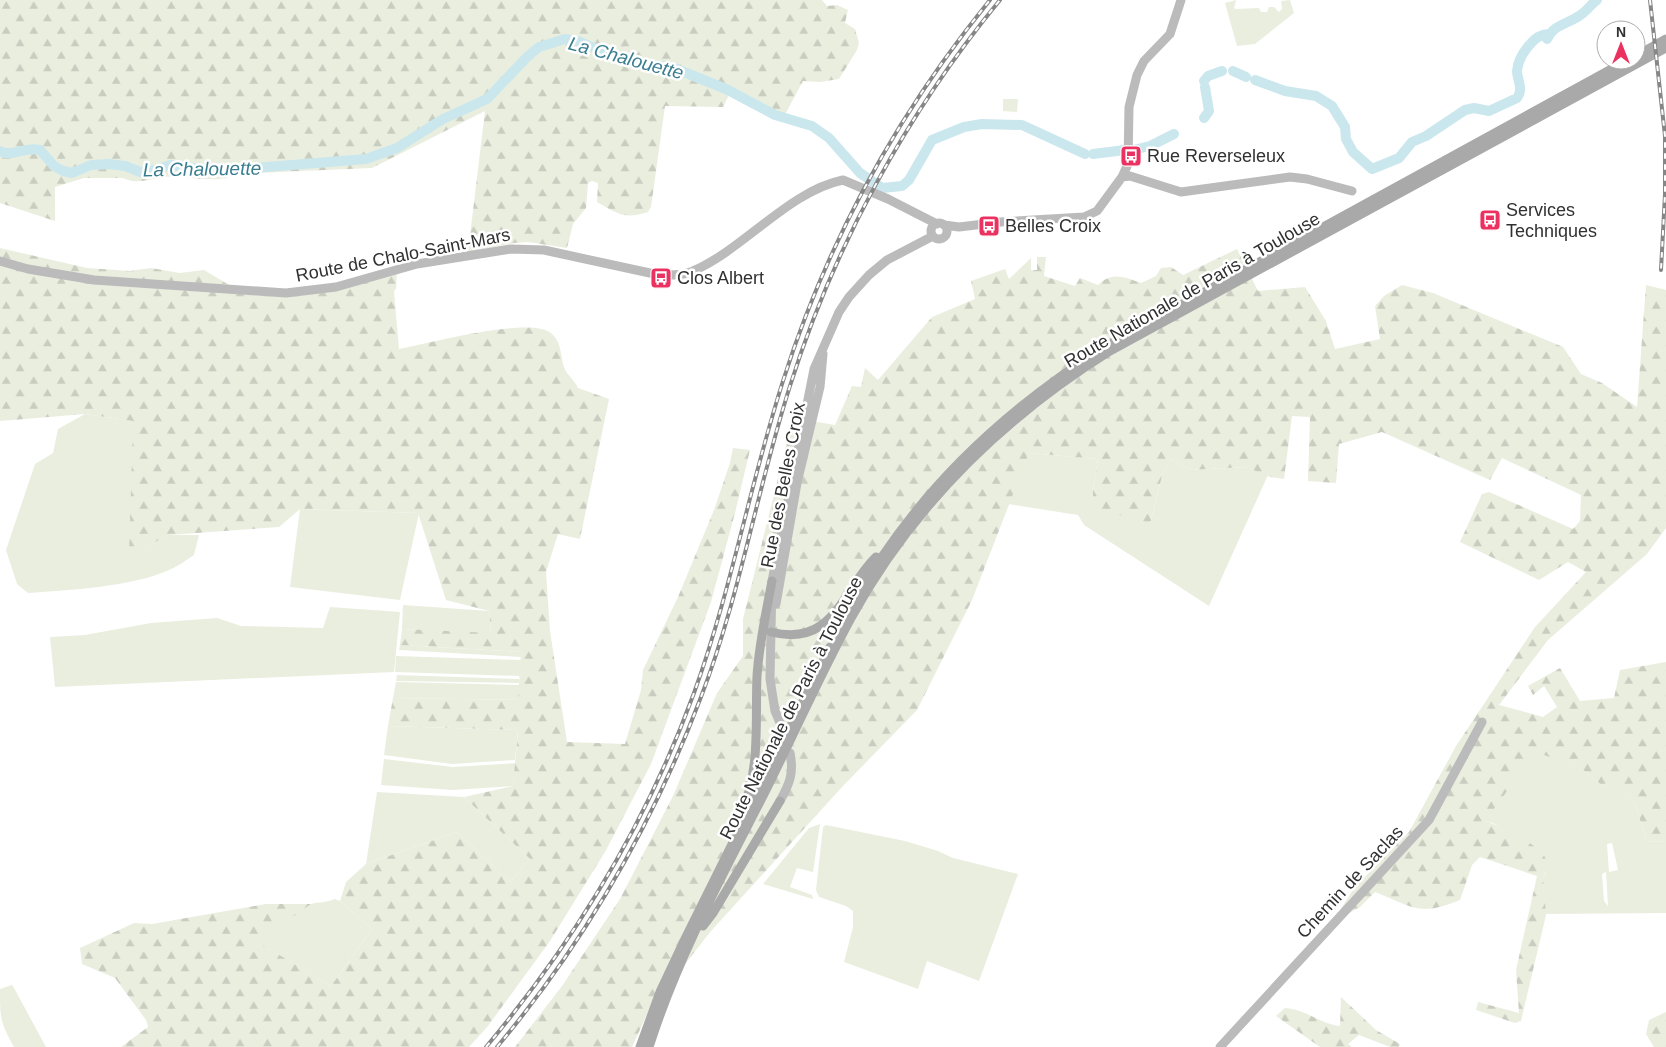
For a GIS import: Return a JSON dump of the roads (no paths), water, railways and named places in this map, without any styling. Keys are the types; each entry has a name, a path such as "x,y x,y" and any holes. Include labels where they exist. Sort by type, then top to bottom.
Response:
{"main road":[{"path":"938,229 1019,220 1084,217 1101,207 1122,177 1128,164 1129,107 1137,75 1144,61 1170,34 1181,0"},
{"path":"1646,50 1666,39"},
{"name":"Route Nationale de Paris à Toulouse","path":"649,1047 692,940 851,618 924,510 973,457 1006,426 1073,374 1110,351 1666,48"},
{"name":"Route Nationale de Paris à Toulouse","path":"640,1047 660,992 847,614 868,577 892,542 930,494 974,447 1034,395 1106,346 1610,70"},
{"path":"1122,177 1130,176 1182,192 1290,177 1307,179 1352,191"},
{"name":"Route de Chalo-Saint-Mars","path":"0,261 28,269 94,280 286,292 329,288 417,264 511,249 544,250 659,275 677,275 692,272 711,261 812,191 843,180 888,199 938,229"},
{"name":"Rue des Belles Croix","path":"771,632 772,581 824,345 839,312 869,275 904,249 938,229"},
{"name":"Rue des Belles Croix","path":"771,632 797,483 820,388 818,370"},
{"path":"781,725 771,692 771,632 783,634 805,632 829,622 867,566 892,542"},
{"path":"730,848 734,829 750,788 754,764 757,675 762,633 772,581"},
{"name":"Chemin de Saclas","path":"1220,1047 1429,820 1482,722"},
{"path":"692,940 713,913 792,780 793,766 790,753"}],"waterway":[{"name":"La Chalouette","path":"1547,39 1553,31 1574,19 1597,0"},
{"name":"La Chalouette","path":"1255,80 1285,91 1316,96 1332,106 1345,127 1346,139 1353,152 1372,169 1399,158 1412,142 1426,136 1465,110 1474,108 1489,111 1517,98 1520,91 1517,71 1520,59 1538,37 1549,34"},
{"name":"La Chalouette","path":"0,151 8,153 29,149 40,150 54,166 72,173 91,165 109,164 125,166 143,173 171,165 215,171 366,159 397,148 443,119 487,99 539,47 565,39 578,41 623,60 674,68 726,89 775,115 812,126 829,138 860,173 882,188 902,186 909,180 932,140 964,127 982,124 1022,125 1085,154"},
{"name":"La Chalouette","path":"1204,81 1208,76 1222,71"},
{"name":"La Chalouette","path":"1233,71 1246,77"},
{"name":"La Chalouette","path":"1204,118 1209,111 1205,87"},
{"name":"La Chalouette","path":"1133,150 1150,146 1174,134"},
{"name":"La Chalouette","path":"1093,154 1125,150"}],"railway":[{"path":"486,1047 549,966 578,923 631,834 654,788 675,741 707,655 730,577 771,420 801,329 821,279 868,181 896,134 956,43 990,0"},
{"path":"497,1047 529,1007 587,924 614,881 661,791 682,744 715,659 738,581 778,425 808,334 828,283 851,232 904,135 934,88 1000,0"},
{"path":"1650,0 1665,136 1665,194 1661,270"}],"place":[{"name":"Rue Reverseleux","path":"1131,156"},
{"name":"Services Techniques","path":"1490,220"},
{"name":"Belles Croix","path":"989,226"},
{"name":"Clos Albert","path":"661,278"}]}
